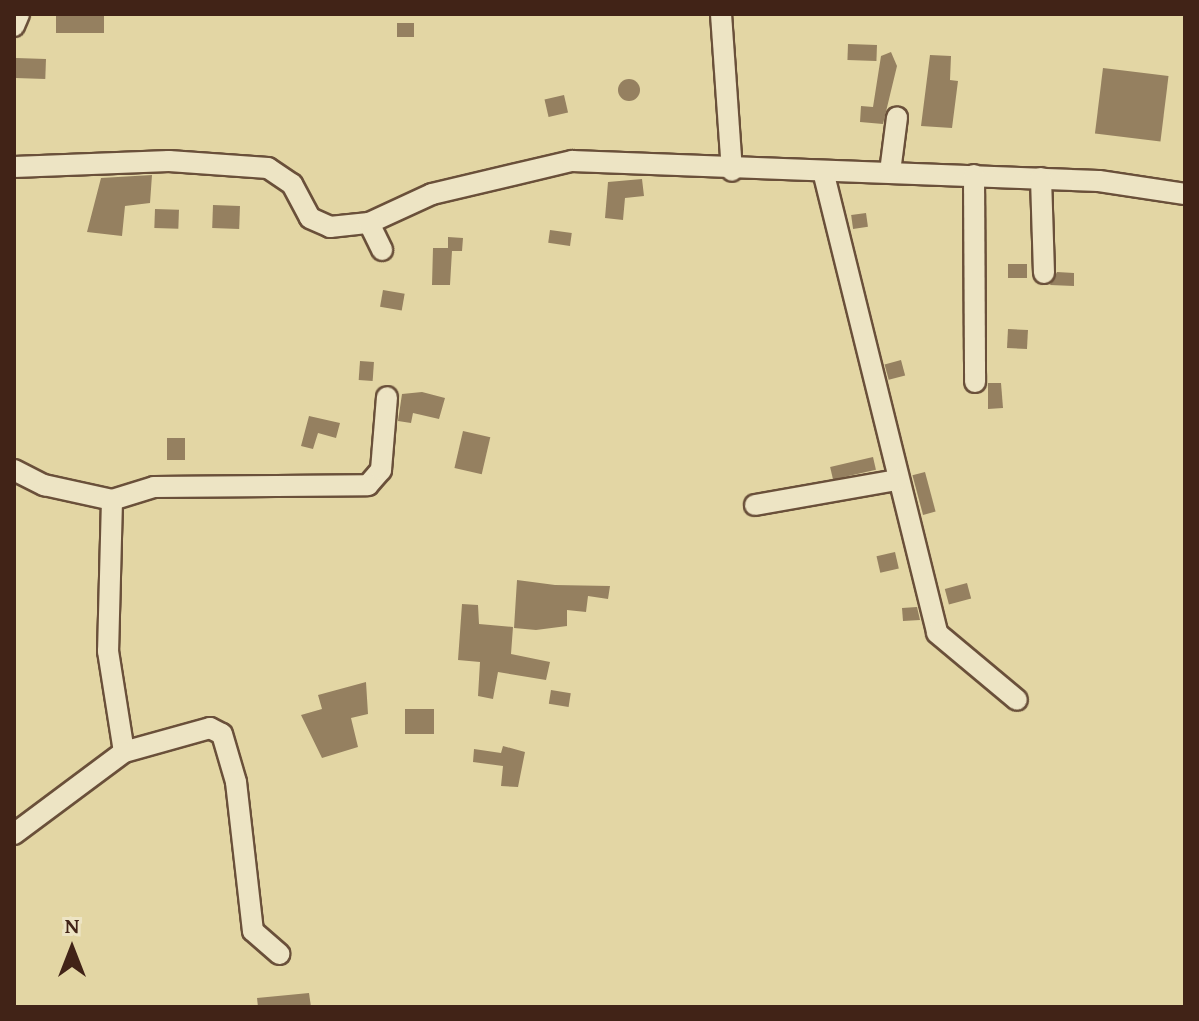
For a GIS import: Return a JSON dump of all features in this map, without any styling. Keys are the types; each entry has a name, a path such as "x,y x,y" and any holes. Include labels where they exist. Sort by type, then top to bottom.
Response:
{"street":[{"path":"14,26 19,14"},
{"path":"721,14 732,171"},
{"path":"890,172 897,117"},
{"path":"14,167 227,161 284,177 310,218 330,227 369,223 432,194 551,162 732,171 890,172 1041,178 1185,194"},
{"path":"823,171 937,633 1017,700"},
{"path":"974,175 975,382"},
{"path":"1041,178 1044,273"},
{"path":"369,223 382,250"},
{"path":"14,470 44,485 112,500 154,487 368,485 381,470 387,397"},
{"path":"755,505 897,480"},
{"path":"112,500 108,651 124,752"},
{"path":"14,834 97,765 124,752 210,728 222,734 236,782 253,931 279,954"}],"building":[{"path":"56,14 104,14 104,33 56,33"},
{"path":"397,23 414,23 414,37 397,37"},
{"path":"848,44 877,45 876,61 847,60"},
{"path":"891,52 897,66 883,124 860,122 861,106 873,107 881,56"},
{"path":"930,55 951,56 950,80 958,81 952,128 921,126"},
{"path":"16,58 46,59 45,79 15,78"},
{"path":"1103,68 1169,76 1160,142 1095,134"},
{"path":"629,79 637,82 640,90 637,98 629,101 621,98 618,90 621,82"},
{"path":"564,95 568,113 549,117 545,99"},
{"path":"152,175 150,203 125,206 122,236 87,232 101,178"},
{"path":"642,179 644,196 625,198 623,220 605,218 608,182"},
{"path":"213,205 240,206 239,229 212,228"},
{"path":"155,209 179,210 178,229 154,228"},
{"path":"866,213 868,227 853,229 851,215"},
{"path":"550,230 572,233 570,246 548,243"},
{"path":"448,237 463,238 462,251 452,251 450,285 432,285 433,248 448,248"},
{"path":"1008,264 1027,264 1027,278 1008,278"},
{"path":"1057,272 1074,273 1074,286 1050,285"},
{"path":"383,290 405,294 402,311 380,307"},
{"path":"1008,329 1028,330 1027,349 1007,348"},
{"path":"901,360 905,375 889,380 885,364"},
{"path":"360,361 374,362 373,381 359,380"},
{"path":"988,383 1001,383 1003,408 988,409"},
{"path":"422,392 445,398 439,419 413,413 411,423 398,421 402,394"},
{"path":"309,416 340,423 336,438 318,433 313,449 301,446"},
{"path":"463,431 490,437 482,474 454,468"},
{"path":"167,438 185,438 185,460 167,460"},
{"path":"873,457 876,470 833,480 830,467"},
{"path":"925,472 936,512 923,515 912,475"},
{"path":"895,552 899,569 880,573 876,556"},
{"path":"517,580 555,585 610,586 608,599 588,596 586,612 567,610 567,626 536,630 514,628"},
{"path":"967,583 971,598 949,604 945,589"},
{"path":"462,604 478,605 479,624 513,627 511,654 550,662 546,680 498,672 493,699 478,696 480,662 458,660"},
{"path":"917,607 920,620 903,621 902,608"},
{"path":"366,682 368,714 351,718 358,747 322,758 301,715 322,709 318,695"},
{"path":"551,690 571,693 569,707 549,704"},
{"path":"405,709 434,709 434,734 405,734"},
{"path":"503,746 525,752 518,787 501,786 503,766 473,762 474,749 501,753"},
{"path":"309,993 311,1007 258,1007 257,998"}]}
